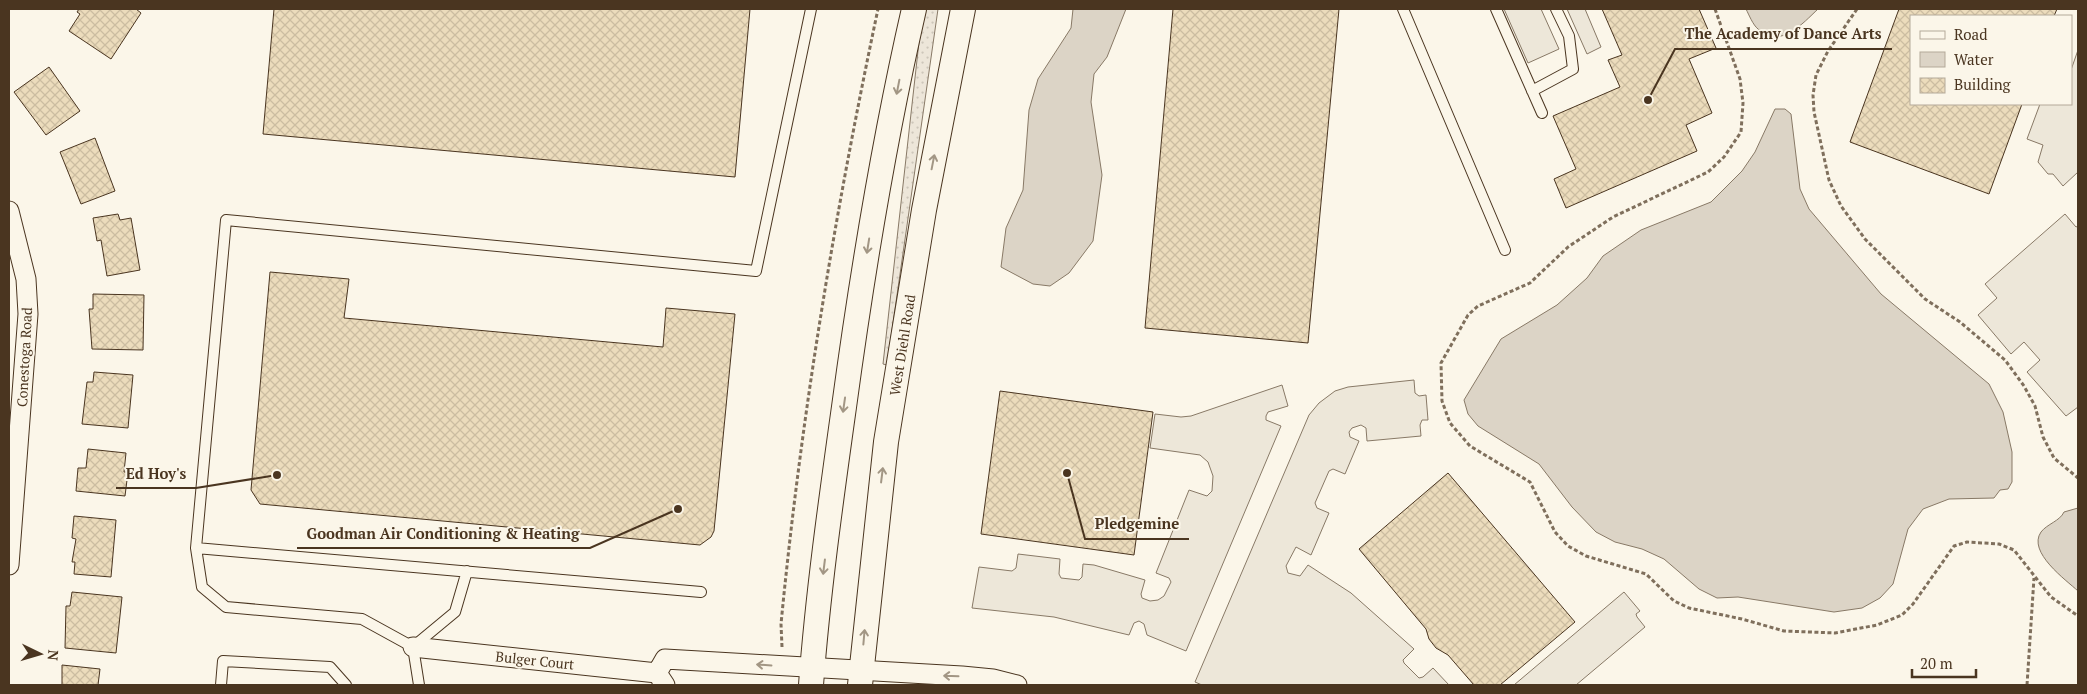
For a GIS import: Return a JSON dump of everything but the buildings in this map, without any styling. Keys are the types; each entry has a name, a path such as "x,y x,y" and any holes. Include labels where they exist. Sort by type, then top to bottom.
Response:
{"street":[{"path":"812,677 834,475 851,357 870,236 914,9"},
{"name":"West Diehl Road","path":"861,678 886,442 924,210 963,9"},
{"name":"Conestoga Road","path":"9,211 26,279 28,314 9,564"},
{"name":"Bulger Court","path":"413,647 661,679 665,659 812,677 962,676 1017,685"}],"lane":[{"path":"413,647 362,619 226,607 202,587 196,548 226,220 756,271 812,9"},
{"path":"1403,9 1505,250"},
{"path":"1496,9 1542,113"},
{"path":"1532,91 1573,69 1569,36 1556,9"},
{"path":"196,548 701,592"},
{"path":"413,647 455,612 467,571"},
{"path":"413,647 419,685"},
{"path":"221,685 223,661 330,667 346,685"}],"path":[{"path":"781,624 804,422 853,126 878,9"},
{"path":"1715,9 1740,79 1743,103 1741,132 1724,157 1708,172 1613,217 1568,247 1530,283 1478,306 1468,315 1441,363 1442,401 1450,423 1470,446 1530,482 1555,532 1568,546 1586,556 1646,574 1674,601 1689,608 1742,619 1784,632 1835,633 1877,625 1902,615 1913,604 1954,546 1967,542 2000,544 2014,550 2051,597 2078,616"},
{"path":"1857,9 1828,51 1816,75 1812,95 1829,180 1841,206 1865,239 1925,299 1960,322 2005,360 2035,406 2043,437 2054,458 2078,478"},
{"path":"2027,685 2034,577"}],"shaded area":[{"path":"926,9 938,9 887,365 883,364 919,42"},
{"path":"1504,9 1541,9 1559,49 1528,63"},
{"path":"1567,9 1585,9 1601,47 1587,54"},
{"path":"2078,50 2078,172 2063,186 2053,174 2048,174 2038,162 2043,145 2027,139 2040,105 2072,105 2072,67"},
{"path":"2065,214 2076,227 2078,226 2078,407 2066,416 2027,372 2040,360 2024,342 2011,354 1978,315 1997,298 1985,284"},
{"path":"1414,380 1415,393 1419,396 1426,395 1428,420 1422,420 1420,425 1421,436 1367,441 1366,428 1361,425 1352,428 1349,432 1350,437 1359,441 1345,474 1333,469 1329,471 1315,503 1317,508 1329,513 1311,555 1296,547 1286,566 1288,573 1300,576 1308,565 1351,593 1414,649 1403,660 1419,678 1423,677 1433,668 1449,685 1202,685 1195,682 1309,415 1319,403 1335,391 1348,387"},
{"path":"1282,385 1288,406 1268,412 1266,416 1266,420 1281,426 1186,651 1147,635 1144,624 1139,621 1134,623 1129,635 1054,617 972,608 979,567 1012,571 1016,568 1018,554 1060,559 1059,574 1061,578 1079,580 1082,577 1083,564 1094,565 1145,580 1141,594 1142,598 1150,601 1158,600 1164,596 1171,582 1169,578 1156,573 1189,490 1207,496 1212,491 1213,476 1208,462 1200,455 1150,448 1155,414 1181,417 1191,416"},
{"path":"1624,592 1640,611 1636,614 1645,627 1576,685 1514,685"}],"water":[{"path":"1073,9 1126,9 1107,57 1094,74 1091,102 1102,175 1093,241 1069,273 1050,286 1033,284 1001,267 1006,228 1023,190 1029,110 1038,79 1071,28"},
{"path":"1746,9 1818,9 1791,32 1775,37 1766,35 1756,27"},
{"path":"1775,109 1785,109 1791,114 1800,189 1809,209 1881,294 1989,384 2003,412 2012,452 2012,482 2008,489 2000,490 1994,498 1949,499 1923,509 1908,529 1893,584 1880,598 1862,608 1834,612 1738,597 1717,598 1699,589 1664,559 1642,549 1615,542 1596,532 1572,507 1539,464 1478,426 1468,414 1464,400 1501,339 1557,305 1587,278 1603,256 1641,230 1711,202 1742,171 1755,152"},
{"path":"2078,508 2078,591 2057,573 2043,557 2038,540 2041,532 2060,518 2064,512"}],"place":[{"name":"The Academy of Dance Arts","path":"1648,100"},
{"name":"Pledgemine","path":"1067,473"},
{"name":"Ed Hoy's","path":"277,475"},
{"name":"Goodman Air Conditioning & Heating","path":"678,509"}]}
